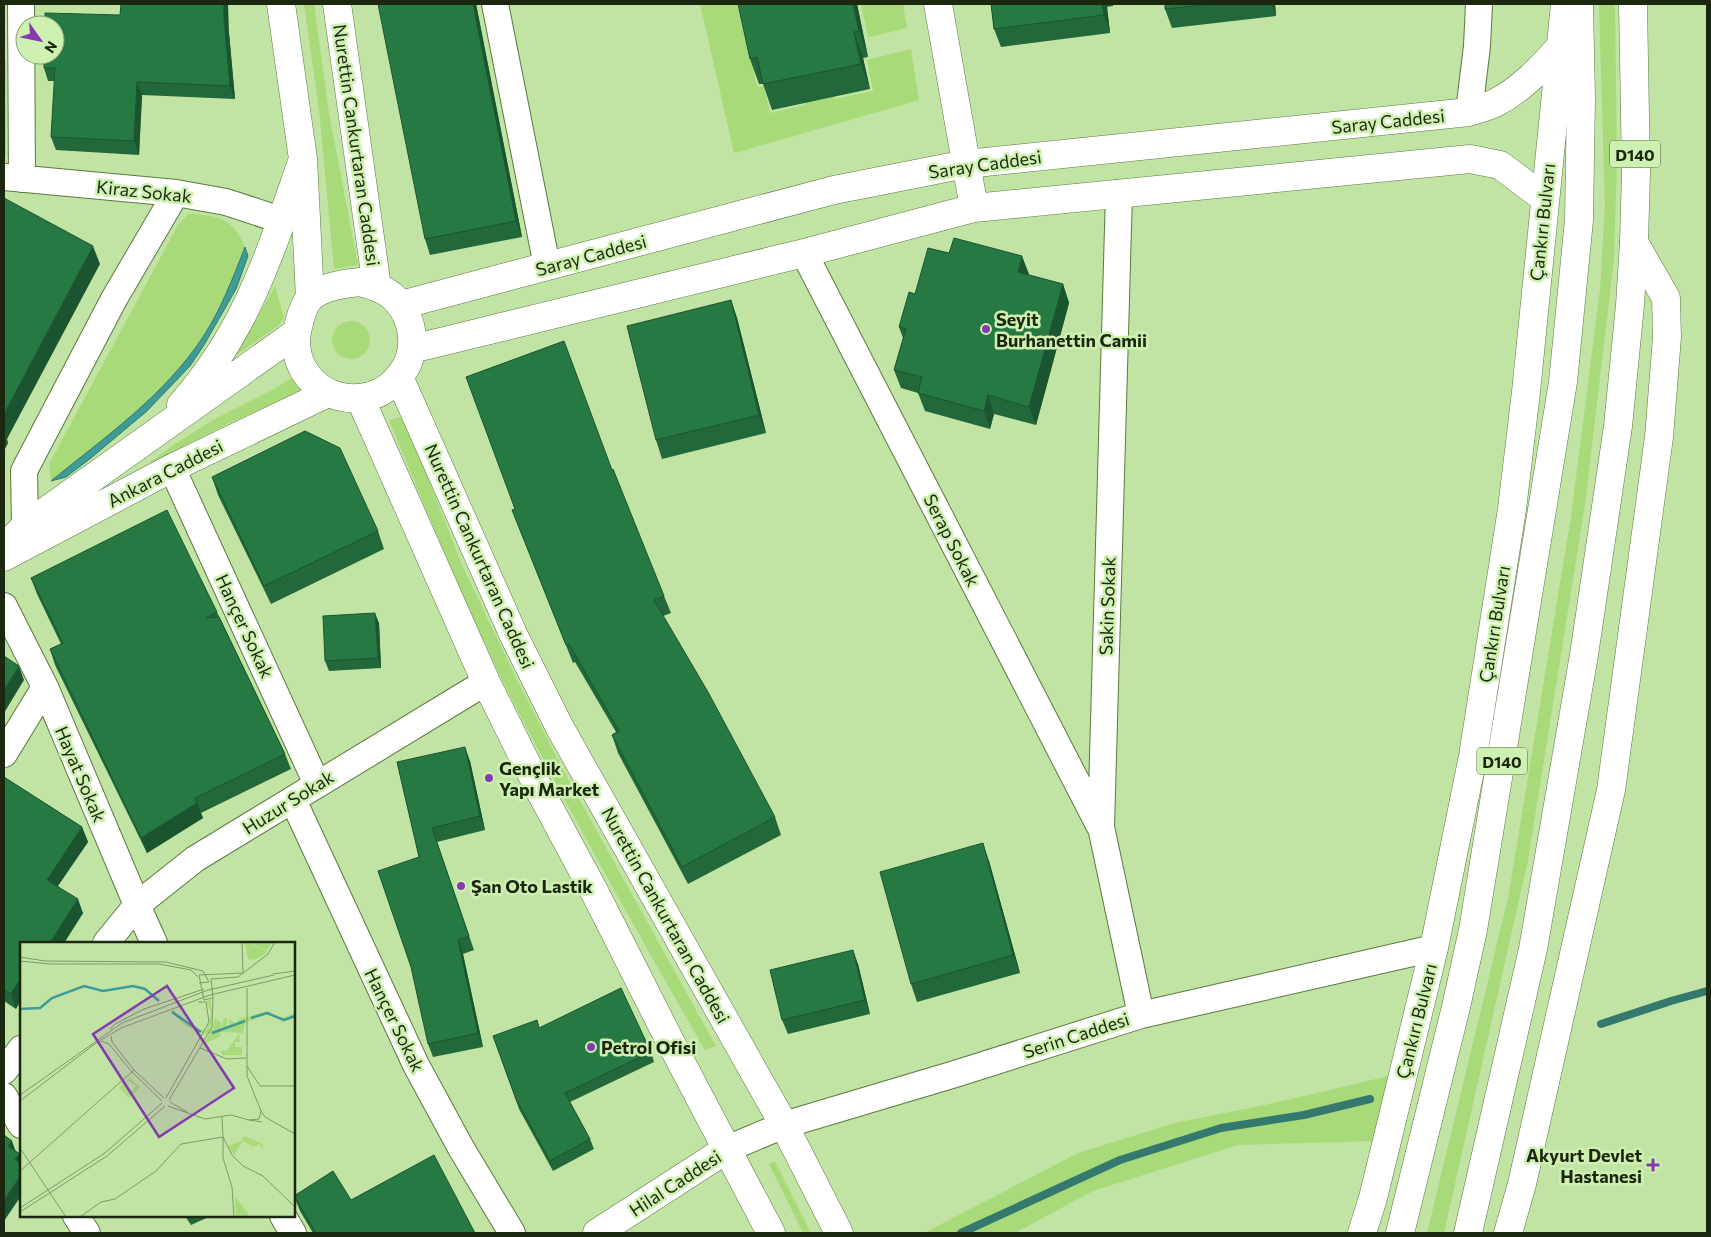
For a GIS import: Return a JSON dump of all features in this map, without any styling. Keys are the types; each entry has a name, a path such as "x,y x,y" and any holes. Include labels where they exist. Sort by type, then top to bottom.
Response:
{"main road":[{"path":"281,4 303,159 310,298 301,316 296,333 298,357 304,371 313,382 328,393 345,398 375,395 399,377 407,364 412,349 412,334 408,319 401,305 390,295 377,287 360,282 342,283 310,298"},
{"name":"Nurettin Cankurtaran Caddesi","path":"336,4 377,287"},
{"path":"938,4 974,208"},
{"name":"Çankırı Bulvarı","path":"1362,1233 1373,1198 1434,948 1473,756 1512,509 1527,382 1565,4"},
{"name":"Çankırı Bulvarı","path":"1400,1233 1456,1007 1473,930 1561,392 1579,220 1581,158 1579,4"},
{"name":"D140","path":"1468,1233 1533,949 1584,655 1618,426 1634,242 1636,172 1633,4"},
{"name":"Saray Caddesi","path":"401,305 834,190 966,164 1469,112 1494,104 1511,93 1541,68 1561,46"},
{"name":"Ankara Caddesi","path":"158,433 198,385 227,342 248,302 303,159"},
{"path":"412,349 804,253 974,208 1470,159 1500,165 1544,198"},
{"path":"1508,1233 1522,1184 1611,790 1659,437 1667,337 1666,298 1634,242"},
{"name":"Ankara Caddesi","path":"4,548 25,526 296,333"},
{"name":"Nurettin Cankurtaran Caddesi","path":"399,377 514,636 560,728 784,1125 840,1233"},
{"name":"Ankara Caddesi","path":"4,557 172,468 328,393"},
{"path":"360,398 486,682 540,791 771,1233"},
{"name":"Hilal Caddesi","path":"598,1233 726,1149"}],"street":[{"path":"13,178 21,4"},
{"path":"495,4 547,266"},
{"path":"1469,112 1480,4"},
{"name":"Kiraz Sokak","path":"13,178 176,193 226,202 281,220"},
{"path":"25,526 24,471 114,299 176,193"},
{"name":"Sakin Sokak","path":"1119,193 1101,827 1141,1015"},
{"name":"Serap Sokak","path":"804,253 1101,827"},
{"name":"Hançer Sokak","path":"172,468 317,784"},
{"name":"Hayat Sokak","path":"4,606 44,687 154,942"},
{"name":"Huzur Sokak","path":"107,942 137,905 195,859 486,682"},
{"path":"4,754 44,687"},
{"name":"Hançer Sokak","path":"293,800 416,1065 461,1148 512,1233"},
{"name":"Serin Caddesi","path":"726,1149 784,1125 955,1074 1141,1015 1434,948"},
{"path":"4,1071 20,1050"},
{"path":"4,1096 20,1123"},
{"path":"77,1217 87,1233"},
{"path":"284,1217 293,1233"}],"green space":[{"path":"304,4 314,4 329,113 358,265 334,269 319,110"},
{"path":"700,4 747,4 743,21 757,87 764,86 770,113 805,105 804,98 834,91 835,99 873,91 867,60 911,49 919,100 734,153"},
{"path":"861,4 903,4 907,28 868,37"},
{"path":"1599,4 1615,4 1617,164 1614,259 1585,505 1528,860 1444,1233 1427,1233 1508,898 1571,517 1600,289 1605,207"},
{"path":"6,60 6,155 4,155 4,61"},
{"path":"188,214 216,217 230,224 245,247 215,315 203,337 187,358 152,397 113,432 51,481 49,464 178,225"},
{"path":"275,286 284,318 278,326 235,356"},
{"path":"351,321 358,322 364,327 369,333 369,347 364,353 358,358 351,359 344,358 338,353 333,347 332,340 333,333 338,327 344,322"},
{"path":"301,372 307,390 229,423 184,446 153,466 150,462 211,421 272,390"},
{"path":"404,416 462,565 518,682 568,779 716,1046 705,1050 541,756 501,677 451,568 389,420"},
{"path":"1393,1075 1378,1141 1238,1145 1093,1191 1015,1233 924,1233 1078,1153 1175,1123 1274,1103"},
{"path":"775,1161 811,1233 803,1233 769,1164"}],"water":[{"path":"245,247 248,256 236,289 190,366 147,411 91,458 66,477 51,481 133,415 187,358 203,337 215,315"}],"building":[{"path":"121,4 224,4 230,86 137,82 134,141 51,137 55,68 44,68 44,65 65,65 65,15 45,15 45,13 120,15"},
{"path":"378,4 473,4 516,221 425,239"},
{"path":"738,4 853,4 859,31 854,32 861,64 763,84 757,57 750,59"},
{"path":"991,4 1102,4 1104,15 994,29"},
{"path":"1165,4 1214,4 1165,9"},
{"path":"4,198 93,246 4,414"},
{"name":"Seyit Burhanettin Camii","path":"954,238 1022,256 1018,272 1063,284 1029,407 988,395 984,411 918,393 922,377 894,370 906,329 899,327 909,292 915,294 928,248 949,253"},
{"path":"731,300 759,415 656,440 627,326"},
{"path":"564,341 612,470 664,596 654,600 708,692 775,817 682,867 612,735 619,731 569,644 566,645 512,510 515,509 466,377"},
{"path":"305,431 340,448 378,531 264,586 212,477"},
{"path":"167,510 217,612 206,618 219,617 285,754 195,798 197,803 141,838 50,649 63,643 31,578"},
{"path":"375,613 378,658 325,661 323,616"},
{"path":"4,656 19,666 4,690"},
{"path":"465,747 480,816 432,828 469,936 458,940 478,1033 428,1044 411,967 378,871 419,857 397,762"},
{"path":"4,777 82,827 47,880 78,899 51,942 20,942 20,980 11,994 4,990"},
{"path":"983,843 1013,955 911,984 880,872"},
{"path":"853,950 865,1000 782,1020 770,970"},
{"path":"621,988 651,1052 565,1093 590,1139 550,1161 516,1099 493,1036 537,1020 539,1028"},
{"path":"4,1135 12,1141 8,1146 20,1154 15,1159 20,1163 20,1176 4,1200"},
{"path":"434,1155 475,1233 316,1233 295,1195 333,1171 351,1200"}],"waterway":[{"path":"1601,1024 1707,991"},
{"path":"961,1233 1120,1160 1221,1128 1304,1115 1370,1099"}],"place":[{"name":"Seyit Burhanettin Camii","path":"986,329"},
{"name":"Gençlik Yapı Market","path":"489,778"},
{"name":"Şan Oto Lastik","path":"461,886"},
{"name":"Petrol Ofisi","path":"591,1047"},
{"name":"Akyurt Devlet Hastanesi","path":"1653,1165"}]}
